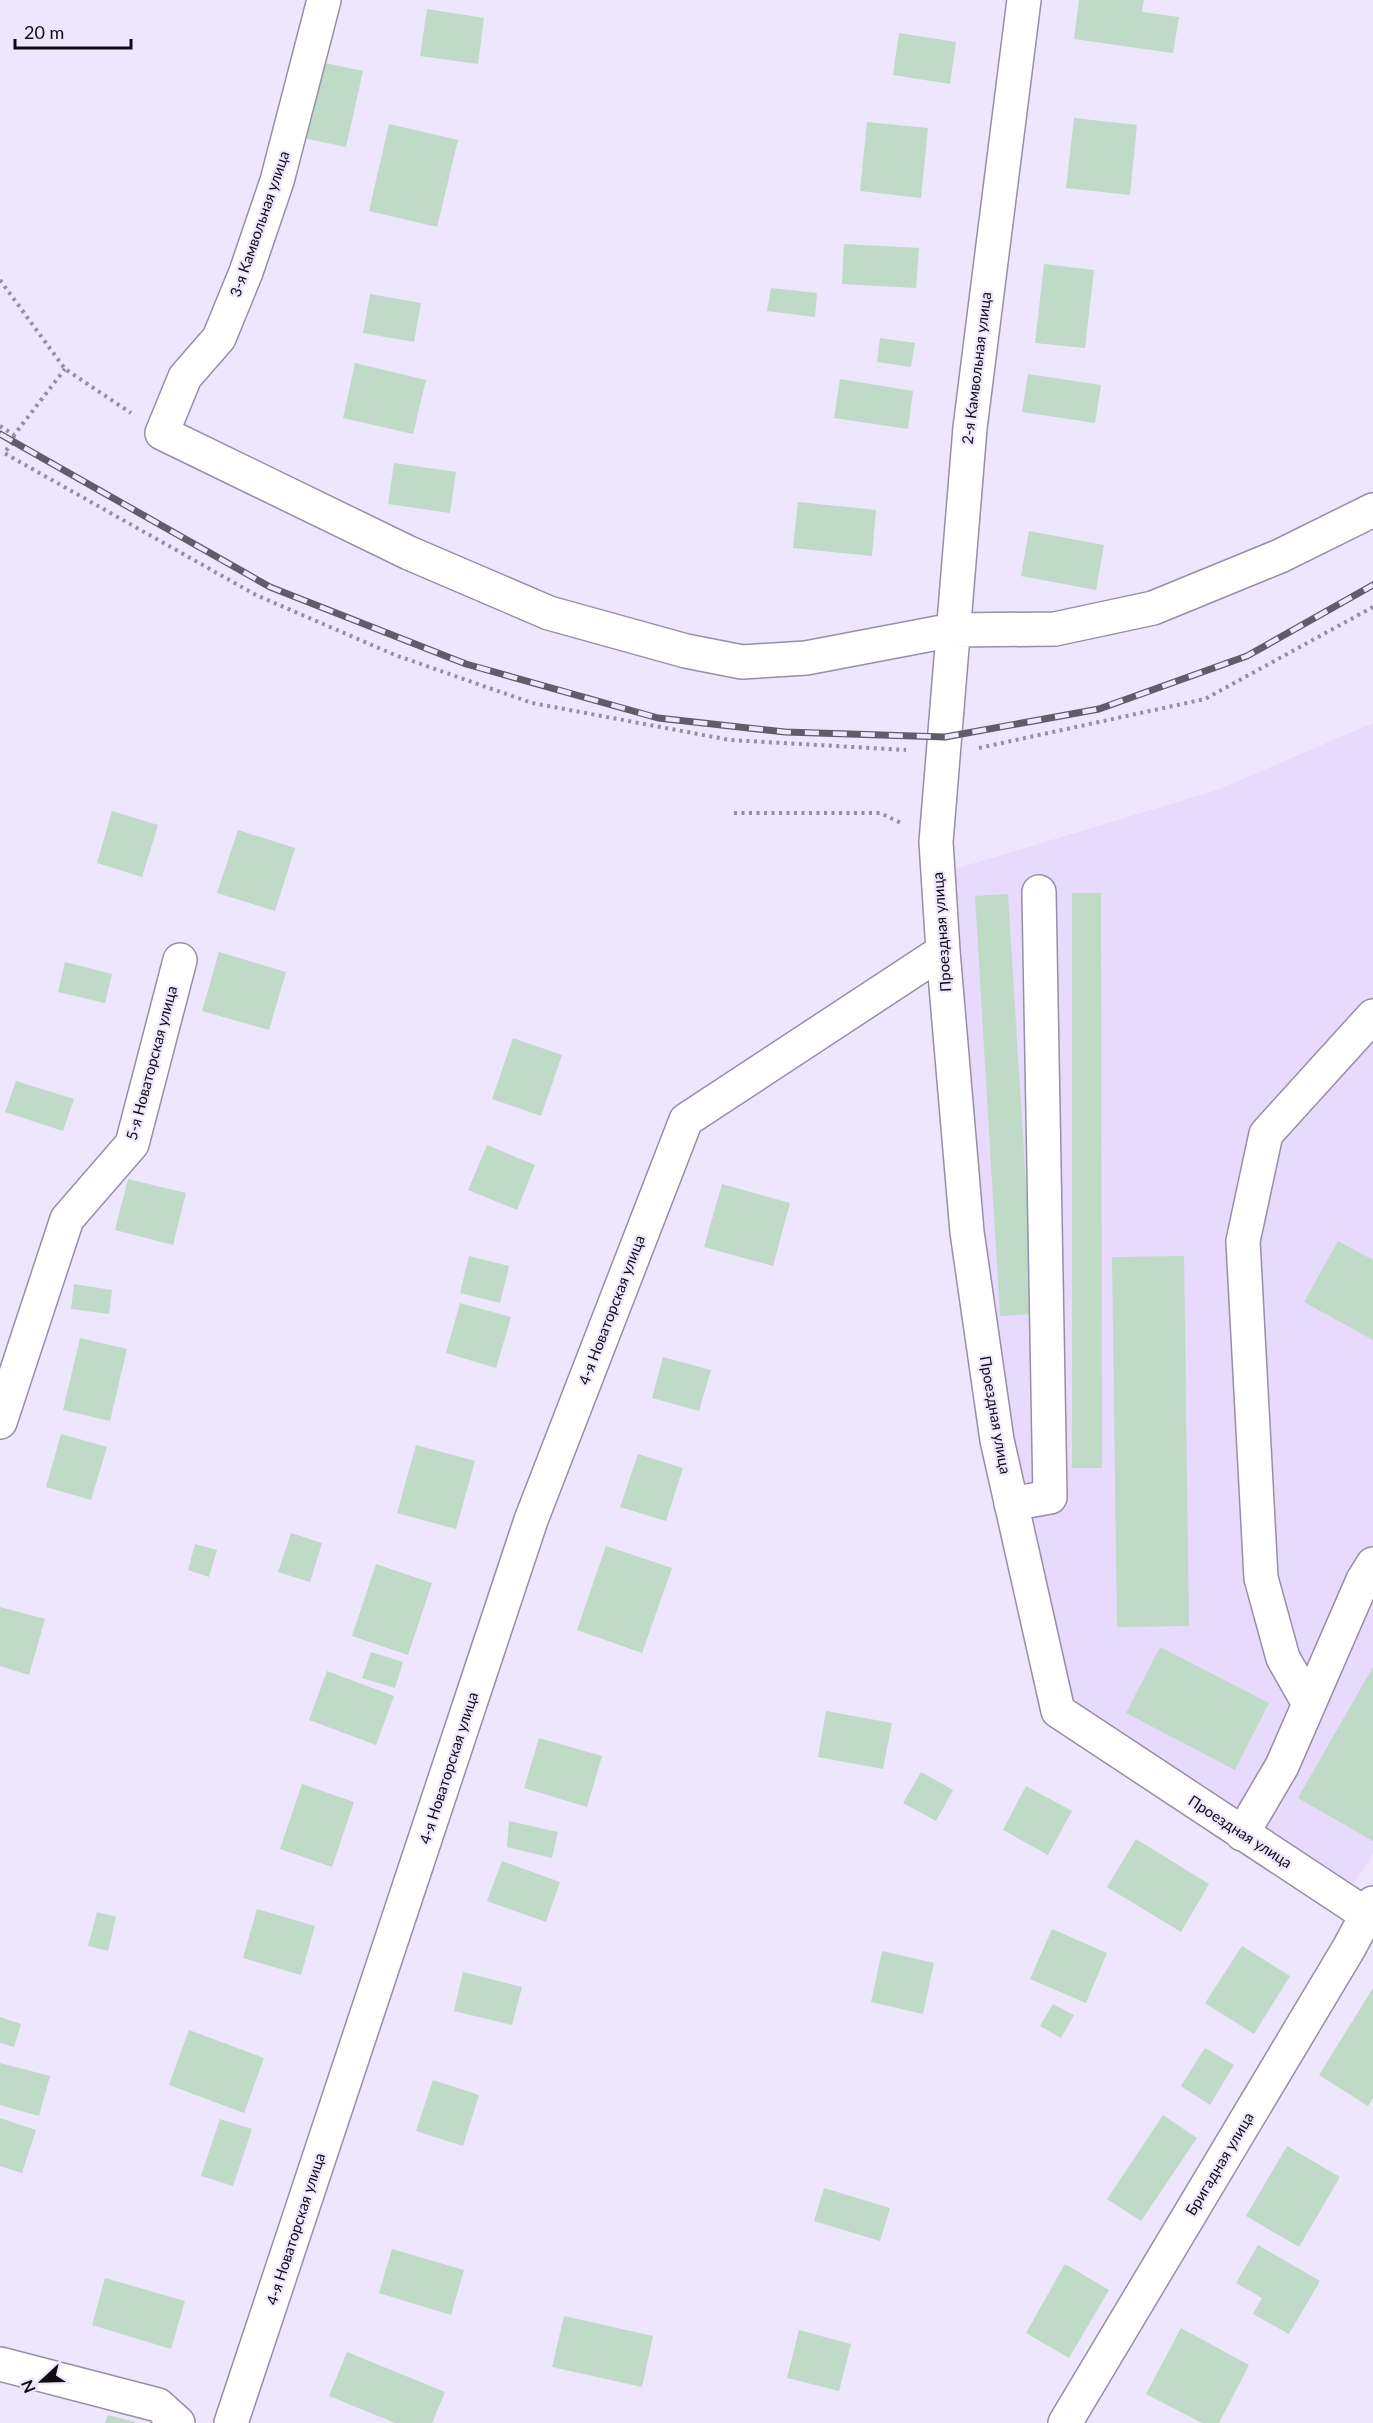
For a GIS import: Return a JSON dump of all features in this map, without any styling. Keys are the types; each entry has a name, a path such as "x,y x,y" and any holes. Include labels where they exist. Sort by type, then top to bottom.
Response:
{"street":[{"name":"3-я Камвольная улица","path":"162,433 185,377 219,338 246,272 277,181 324,0"},
{"name":"2-я Камвольная улица","path":"945,737 970,428 1024,0"},
{"path":"162,433 410,553 538,609 686,651 742,662 806,658 953,630 1055,629 1153,608 1280,556 1373,510"},
{"name":"Проездная улица","path":"945,737 936,842 967,1232 997,1440 1058,1711 1242,1834 1371,1913"},
{"path":"1011,1504 1050,1497 1039,892"},
{"name":"4-я Новаторская улица","path":"231,2423 531,1520 686,1120 943,951"},
{"name":"5-я Новаторская улица","path":"0,1422 67,1220 132,1144 180,960"},
{"path":"1309,1704 1282,1658 1261,1578 1243,1241 1266,1134 1373,1016"},
{"path":"1242,1834 1282,1766 1363,1580 1373,1564"},
{"name":"Бригадная улица","path":"1065,2423 1371,1913"},
{"path":"0,2364 158,2405 178,2423"}],"path":[{"path":"0,280 65,369 162,433"},
{"path":"0,426 14,435 65,369"},
{"path":"734,813 880,813 936,842"}],"shaded area":[{"path":"1373,723 1373,1854 1350,1890 1067,1704 991,1321 952,870 1217,790"}],"building":[{"path":"1079,0 1144,0 1142,12 1179,17 1173,53 1074,39"},
{"path":"427,9 484,18 478,64 420,56"},
{"path":"899,33 956,42 950,84 893,75"},
{"path":"325,63 363,71 346,147 303,138"},
{"path":"1074,118 1137,125 1130,195 1066,188"},
{"path":"867,122 928,128 921,198 860,191"},
{"path":"389,124 458,140 437,227 369,211"},
{"path":"844,244 919,248 916,288 842,284"},
{"path":"1044,264 1094,270 1085,348 1035,343"},
{"path":"771,288 817,293 815,317 767,311"},
{"path":"370,294 421,303 414,342 363,333"},
{"path":"880,338 915,343 911,367 877,362"},
{"path":"355,363 426,380 413,434 343,418"},
{"path":"1028,374 1101,385 1095,423 1022,412"},
{"path":"840,379 913,391 908,429 834,418"},
{"path":"394,463 456,472 450,513 388,504"},
{"path":"798,502 876,510 872,556 793,548"},
{"path":"1029,531 1104,545 1096,590 1021,576"},
{"path":"112,811 158,825 142,877 97,863"},
{"path":"238,830 295,848 275,911 217,893"},
{"path":"1072,893 1101,893 1102,1468 1072,1468"},
{"path":"1008,894 1034,1314 1000,1316 975,896"},
{"path":"219,952 286,972 269,1030 202,1011"},
{"path":"65,962 112,974 105,1003 58,992"},
{"path":"513,1038 562,1055 541,1116 492,1099"},
{"path":"16,1081 74,1099 63,1131 5,1112"},
{"path":"487,1145 535,1165 517,1210 468,1190"},
{"path":"128,1179 186,1193 173,1245 115,1230"},
{"path":"722,1184 790,1203 773,1266 704,1247"},
{"path":"1338,1241 1373,1260 1373,1340 1304,1302"},
{"path":"469,1256 509,1266 500,1303 460,1293"},
{"path":"1184,1256 1189,1626 1117,1627 1112,1257"},
{"path":"74,1284 112,1290 109,1314 71,1309"},
{"path":"460,1303 511,1317 496,1368 446,1353"},
{"path":"80,1338 127,1349 110,1421 63,1410"},
{"path":"663,1357 711,1370 699,1411 652,1398"},
{"path":"61,1434 107,1447 91,1500 46,1487"},
{"path":"416,1445 475,1461 456,1529 397,1513"},
{"path":"638,1454 683,1468 666,1521 620,1507"},
{"path":"291,1533 322,1543 310,1582 278,1572"},
{"path":"195,1544 217,1550 209,1577 188,1570"},
{"path":"606,1546 672,1568 642,1653 577,1630"},
{"path":"376,1564 432,1583 408,1655 352,1636"},
{"path":"0,1607 45,1619 29,1675 0,1666"},
{"path":"1160,1647 1269,1703 1235,1770 1126,1713"},
{"path":"371,1652 403,1662 395,1688 362,1678"},
{"path":"1373,1667 1373,1841 1298,1798"},
{"path":"327,1671 394,1696 376,1745 309,1720"},
{"path":"826,1711 892,1723 883,1769 818,1757"},
{"path":"539,1738 602,1756 587,1807 524,1788"},
{"path":"921,1772 953,1790 936,1821 903,1803"},
{"path":"302,1784 354,1802 332,1867 280,1849"},
{"path":"1026,1786 1072,1811 1048,1855 1003,1830"},
{"path":"509,1821 558,1832 552,1858 507,1847"},
{"path":"1136,1839 1209,1884 1181,1932 1107,1887"},
{"path":"502,1861 560,1882 546,1922 487,1901"},
{"path":"257,1909 315,1926 301,1975 243,1958"},
{"path":"97,1912 116,1917 108,1951 88,1946"},
{"path":"1052,1929 1107,1953 1086,2003 1030,1979"},
{"path":"1242,1946 1290,1976 1254,2034 1205,2003"},
{"path":"882,1951 934,1963 923,2014 871,2002"},
{"path":"463,1972 522,1987 512,2025 454,2011"},
{"path":"1373,1988 1373,2098 1368,2106 1319,2075"},
{"path":"1053,2004 1074,2015 1061,2038 1040,2026"},
{"path":"0,2017 21,2024 14,2047 0,2043"},
{"path":"189,2030 264,2058 244,2113 169,2085"},
{"path":"1205,2048 1234,2065 1210,2105 1181,2086"},
{"path":"0,2063 50,2076 39,2116 0,2105"},
{"path":"433,2080 479,2095 463,2146 416,2131"},
{"path":"1163,2115 1197,2138 1141,2221 1107,2199"},
{"path":"0,2118 36,2130 22,2173 0,2166"},
{"path":"220,2119 252,2129 233,2186 201,2176"},
{"path":"1287,2146 1340,2177 1299,2247 1246,2216"},
{"path":"824,2188 890,2208 880,2241 814,2221"},
{"path":"1258,2245 1320,2281 1289,2334 1253,2314 1262,2298 1236,2283"},
{"path":"392,2249 464,2270 451,2315 379,2293"},
{"path":"1065,2264 1109,2290 1069,2358 1026,2333"},
{"path":"105,2278 185,2301 171,2349 92,2325"},
{"path":"564,2316 653,2336 642,2387 552,2367"},
{"path":"1181,2328 1249,2365 1219,2423 1202,2423 1146,2394"},
{"path":"799,2330 851,2344 839,2391 787,2378"},
{"path":"347,2352 445,2392 432,2423 395,2423 329,2396"},
{"path":"108,2415 135,2422 135,2423 105,2423"}],"railway":[{"path":"0,434 270,587 466,664 658,718 785,732 945,737 1099,709 1247,656 1373,585"}]}
